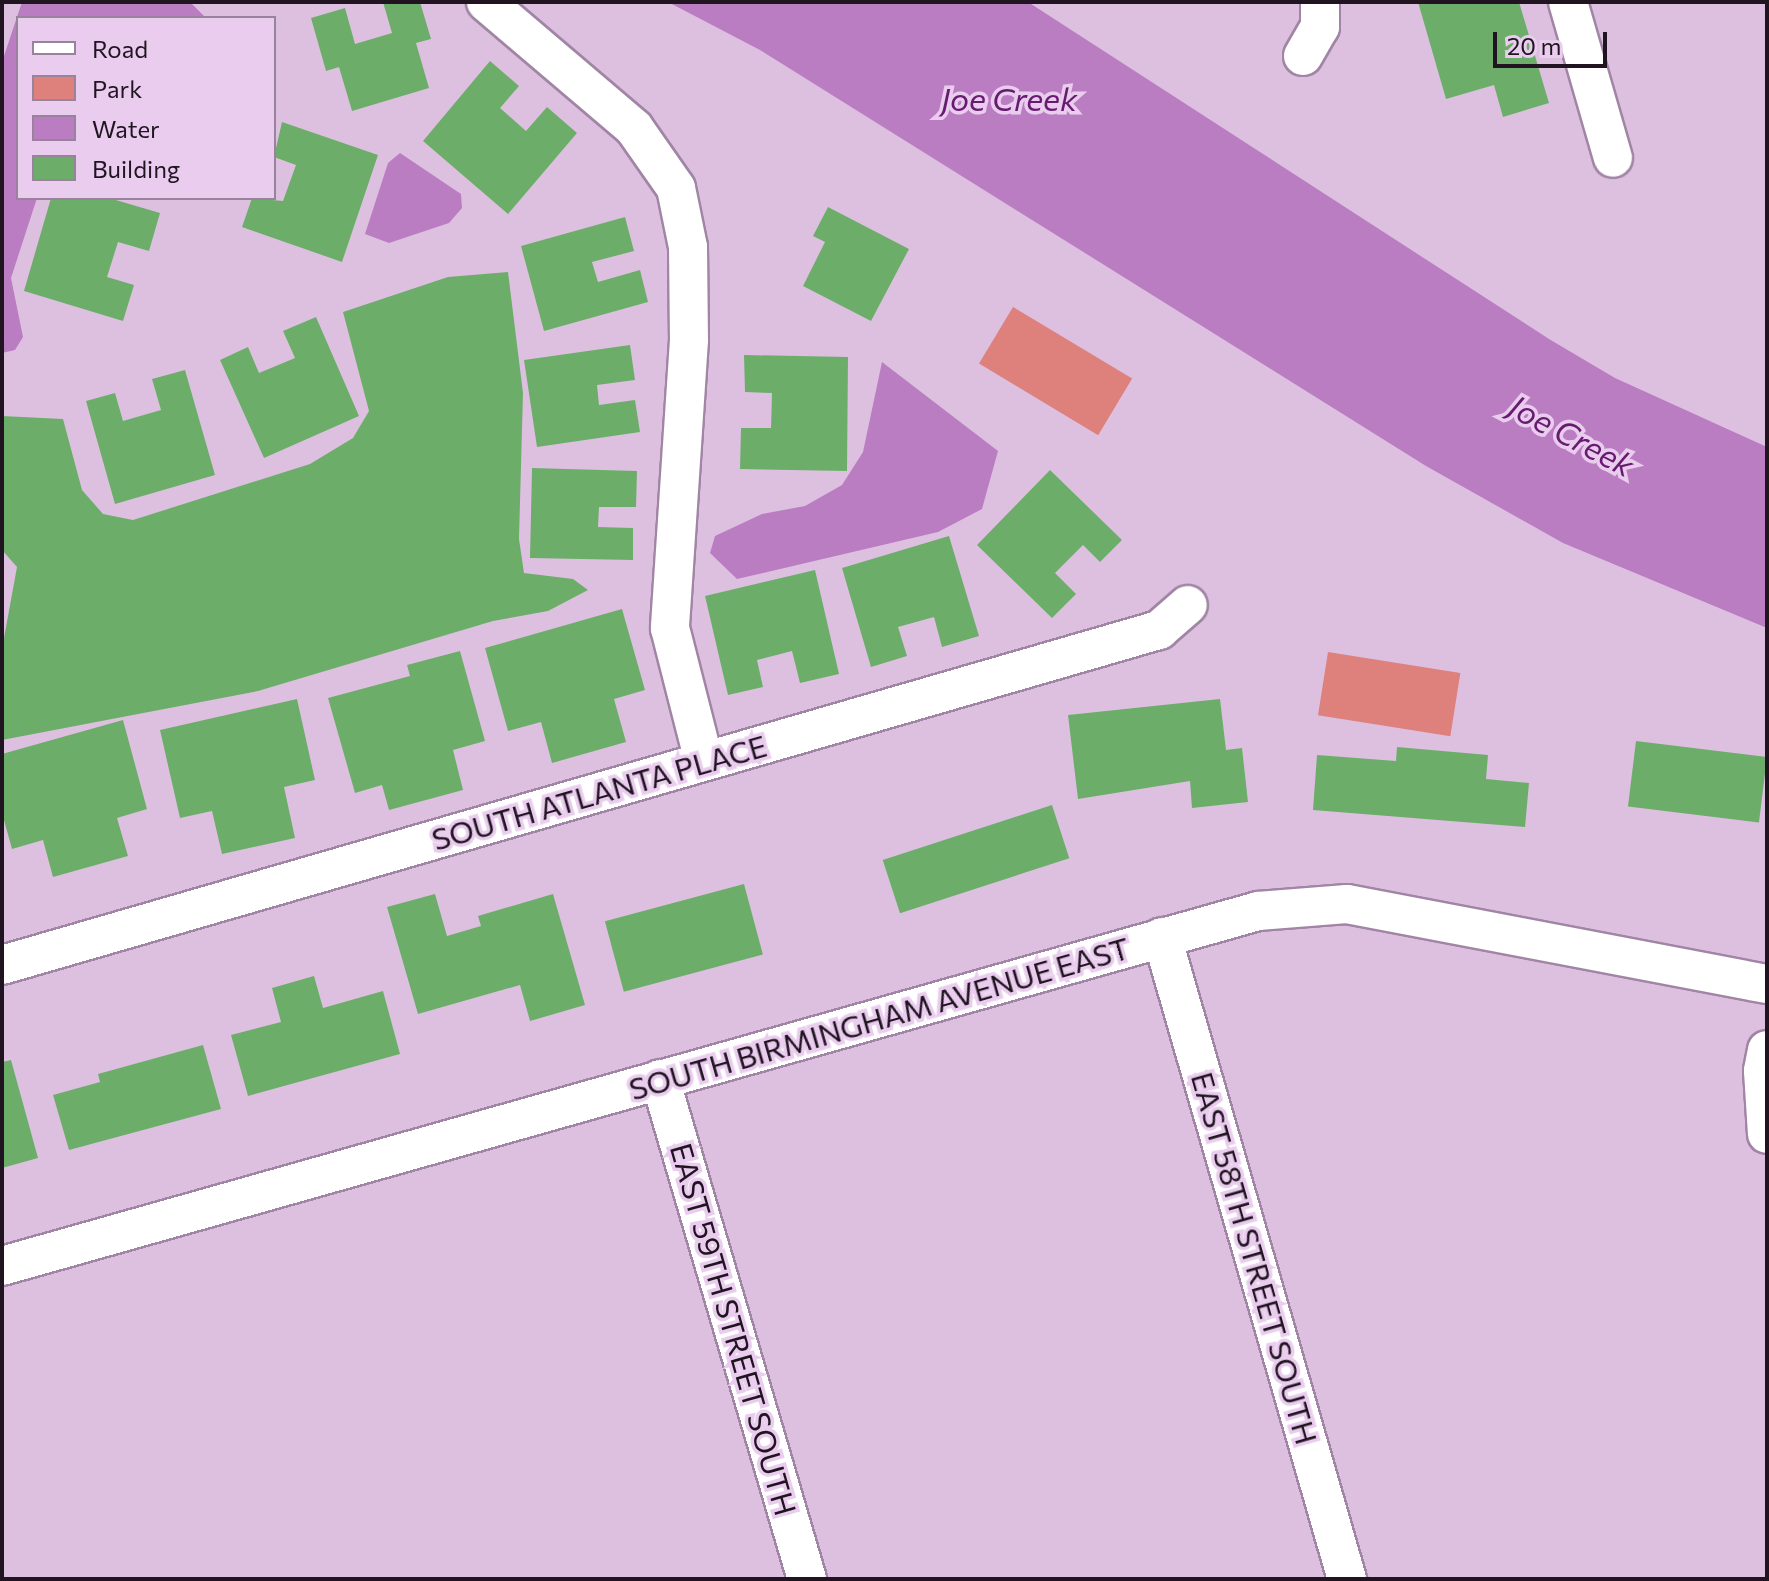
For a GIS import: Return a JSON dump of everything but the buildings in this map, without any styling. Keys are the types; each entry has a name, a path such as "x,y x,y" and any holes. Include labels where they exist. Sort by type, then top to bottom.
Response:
{"street":[{"path":"486,2 634,128 676,188 688,247 689,340 670,628 704,761"},
{"path":"1303,56 1320,27 1320,2"},
{"path":"1568,2 1613,158"},
{"name":"SOUTH ATLANTA PLACE","path":"2,965 1159,630 1188,605"},
{"name":"SOUTH BIRMINGHAM AVENUE EAST","path":"2,1266 1258,911 1347,904 1767,984"},
{"name":"EAST 58TH STREET SOUTH","path":"1162,937 1347,1579"},
{"path":"1767,1050 1763,1071 1767,1134"},
{"name":"EAST 59TH STREET SOUTH","path":"660,1079 807,1579"}],"green space":[{"path":"1013,307 1132,379 1098,435 979,364"},
{"path":"1328,652 1460,673 1450,736 1318,715"}],"water":[{"path":"22,2 190,2 204,16 17,16"},
{"name":"Joe Creek","path":"668,2 1028,2 1549,339 1615,378 1767,447 1767,628 1563,543 1426,466 760,50"},
{"path":"16,20 16,200 36,200 11,278 23,337 15,350 2,353 2,62"},
{"path":"400,153 461,194 462,208 449,223 389,243 365,234 388,163"},
{"path":"882,362 998,451 982,509 938,532 737,579 710,553 715,536 762,514 805,506 842,485 863,452"}]}
